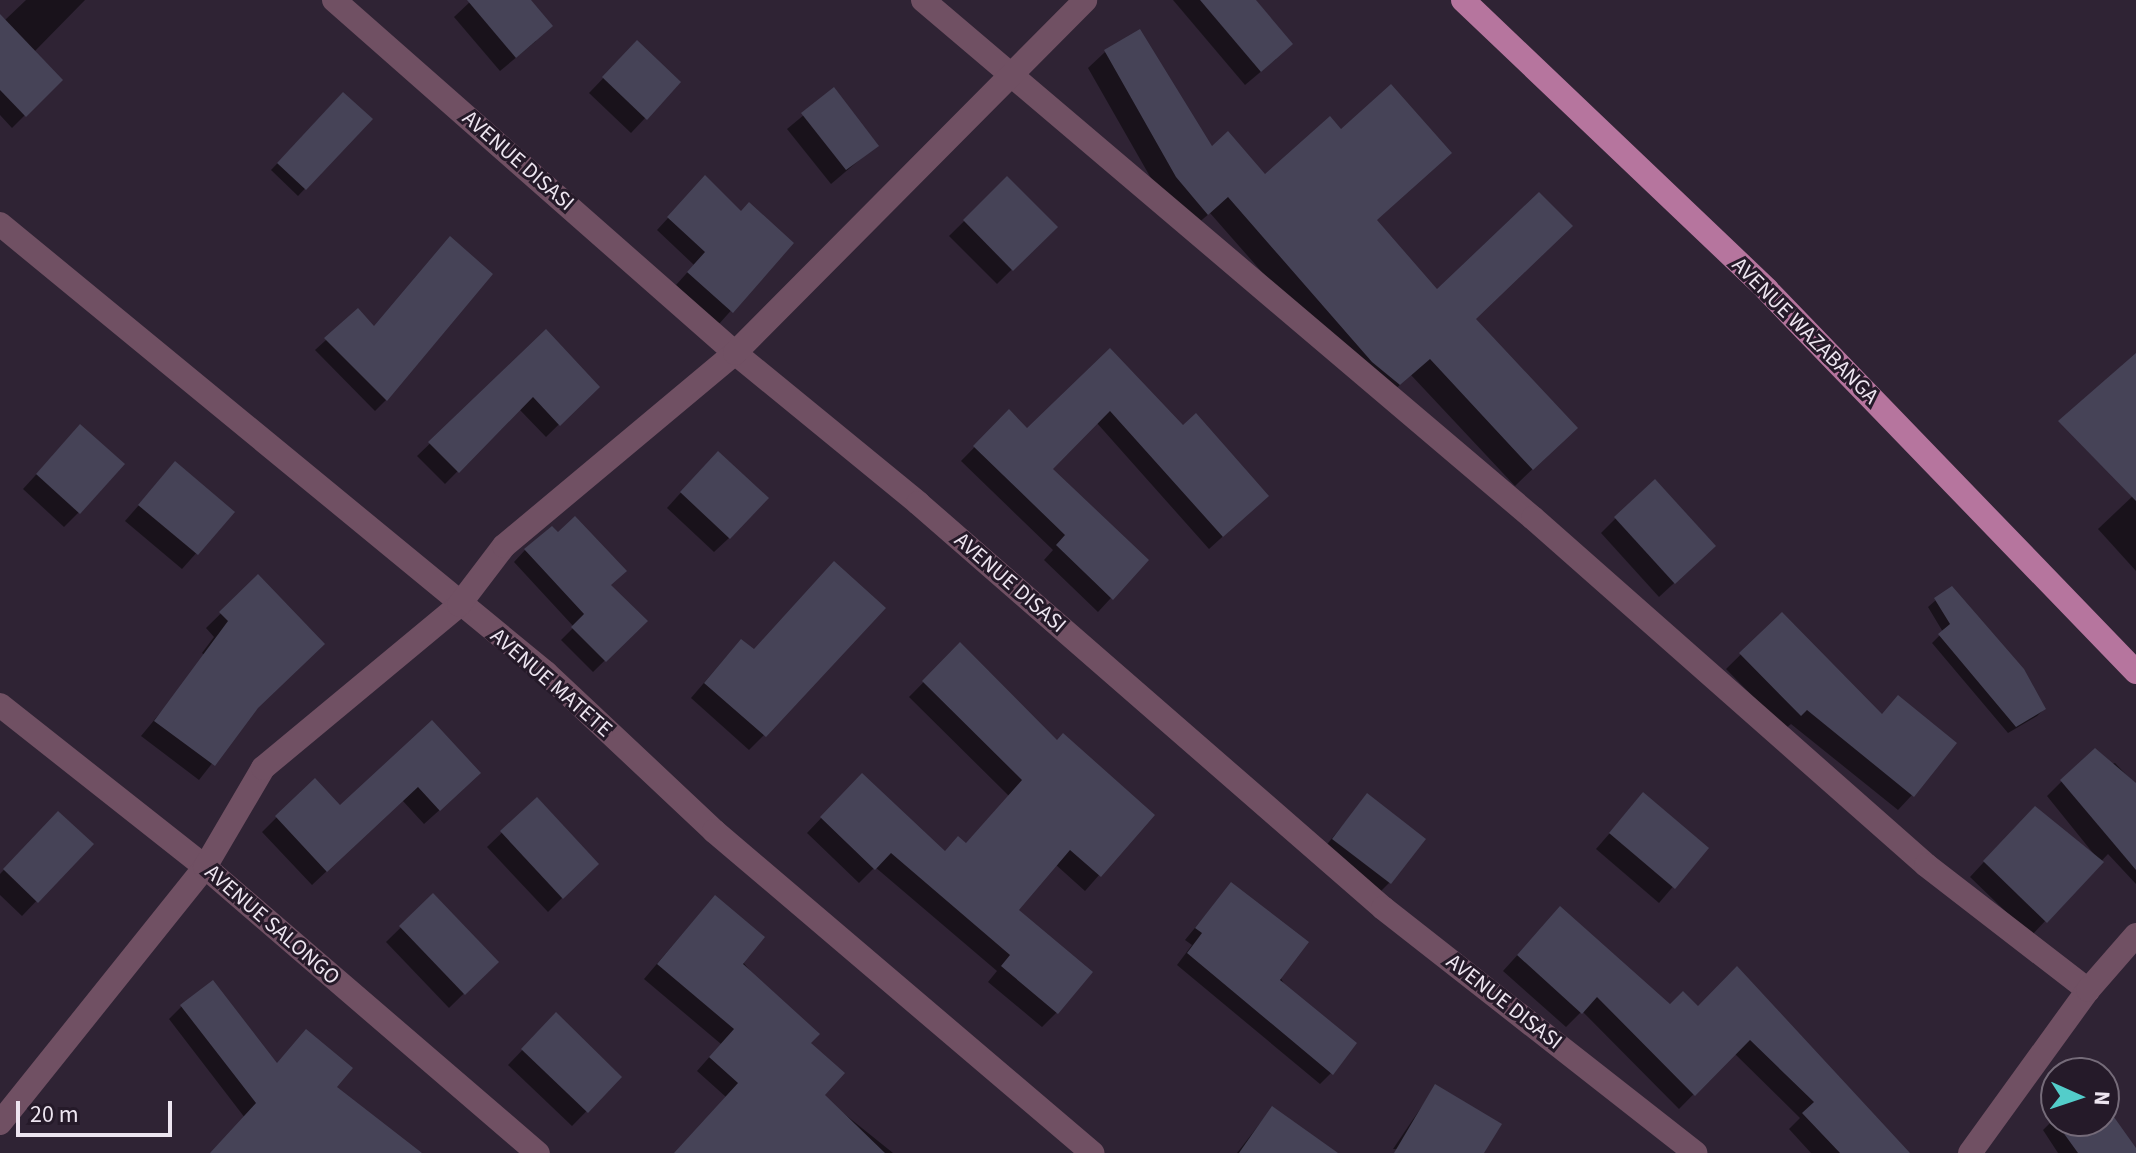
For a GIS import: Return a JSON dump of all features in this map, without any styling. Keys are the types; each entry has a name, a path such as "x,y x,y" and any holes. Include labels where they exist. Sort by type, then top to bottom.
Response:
{"main road":[{"name":"AVENUE WAZABANGA","path":"1463,0 1767,290 2136,672"}],"street":[{"name":"AVENUE DISASI","path":"334,0 735,353 918,503 1383,908 1696,1153"},
{"path":"923,0 1533,518 1926,865 2088,990"},
{"path":"0,1123 205,867 263,768 459,605 504,546 735,353 1085,0"},
{"name":"AVENUE MATETE","path":"0,224 459,605 546,673 714,831 1093,1153"},
{"name":"AVENUE SALONGO","path":"0,705 205,867 538,1153"},
{"path":"1970,1153 2088,990 2136,935"}],"building":[{"path":"467,0 531,0 553,26 516,58"},
{"path":"1200,0 1256,0 1293,44 1261,72"},
{"path":"0,14 63,80 26,117 0,90"},
{"path":"1140,29 1212,146 1228,131 1265,174 1330,116 1341,129 1391,84 1452,153 1377,220 1437,289 1539,192 1573,226 1476,319 1578,428 1533,470 1430,359 1400,385 1372,362 1228,197 1208,215 1176,177 1104,50"},
{"path":"637,40 681,82 647,120 602,77"},
{"path":"834,87 879,146 846,170 801,113"},
{"path":"343,92 373,119 306,190 277,163"},
{"path":"705,175 741,211 749,202 794,243 733,313 687,272 705,252 667,217"},
{"path":"1007,176 1058,227 1013,271 963,220"},
{"path":"450,236 493,274 387,401 324,338 358,308 374,326"},
{"path":"546,329 600,387 560,426 533,397 459,473 428,442"},
{"path":"1110,348 1183,425 1196,413 1269,496 1223,537 1110,411 1053,469 1149,560 1113,600 1056,545 1065,535 973,446 1009,409 1027,428"},
{"path":"2136,353 2136,501 2058,421"},
{"path":"80,424 125,464 80,514 36,474"},
{"path":"718,451 769,498 730,539 680,492"},
{"path":"175,461 235,512 198,555 138,505"},
{"path":"1655,479 1716,546 1675,584 1614,517"},
{"path":"575,516 627,571 611,585 648,621 606,662 571,627 584,614 524,549 552,526 558,532"},
{"path":"834,561 886,608 766,737 704,683 741,639 754,649"},
{"path":"258,574 325,644 258,708 215,766 154,721 228,621 219,612"},
{"path":"1952,586 2024,669 2046,709 2016,727 1938,634 1950,624 1934,598"},
{"path":"1782,612 1882,714 1898,695 1957,743 1914,797 1807,710 1801,716 1739,653"},
{"path":"960,642 1057,740 1063,733 1155,815 1101,877 1070,850 1019,910 1093,972 1058,1014 1001,966 1010,955 891,853 875,870 820,817 862,773 945,851 958,836 966,843 1022,780 922,681"},
{"path":"432,720 481,773 440,811 418,787 327,872 275,816 315,778 340,805"},
{"path":"2095,748 2136,783 2136,870 2060,780"},
{"path":"1643,792 1709,848 1675,889 1609,833"},
{"path":"1367,793 1426,839 1391,884 1332,839"},
{"path":"537,797 599,864 563,899 500,831"},
{"path":"2035,806 2104,862 2047,923 1983,861"},
{"path":"58,811 94,844 38,903 3,869"},
{"path":"1231,882 1309,942 1280,980 1357,1043 1333,1075 1187,953 1202,933 1195,928"},
{"path":"433,893 499,962 465,995 399,926"},
{"path":"715,895 765,937 743,964 820,1034 811,1043 845,1073 825,1095 885,1153 674,1153 738,1083 709,1057 734,1029 657,964"},
{"path":"1560,906 1670,1004 1683,991 1698,1006 1737,966 1910,1153 1840,1153 1802,1113 1814,1102 1750,1040 1695,1096 1597,997 1582,1014 1517,955"},
{"path":"213,980 277,1063 306,1029 353,1068 337,1087 422,1153 210,1153 256,1103 180,1005"},
{"path":"556,1012 622,1077 588,1113 521,1049"},
{"path":"1435,1084 1502,1124 1484,1153 1394,1153"},
{"path":"1272,1106 1338,1153 1239,1153"},
{"path":"2120,1126 2136,1148 2136,1153 2078,1153 2066,1137 2120,1137"}]}
